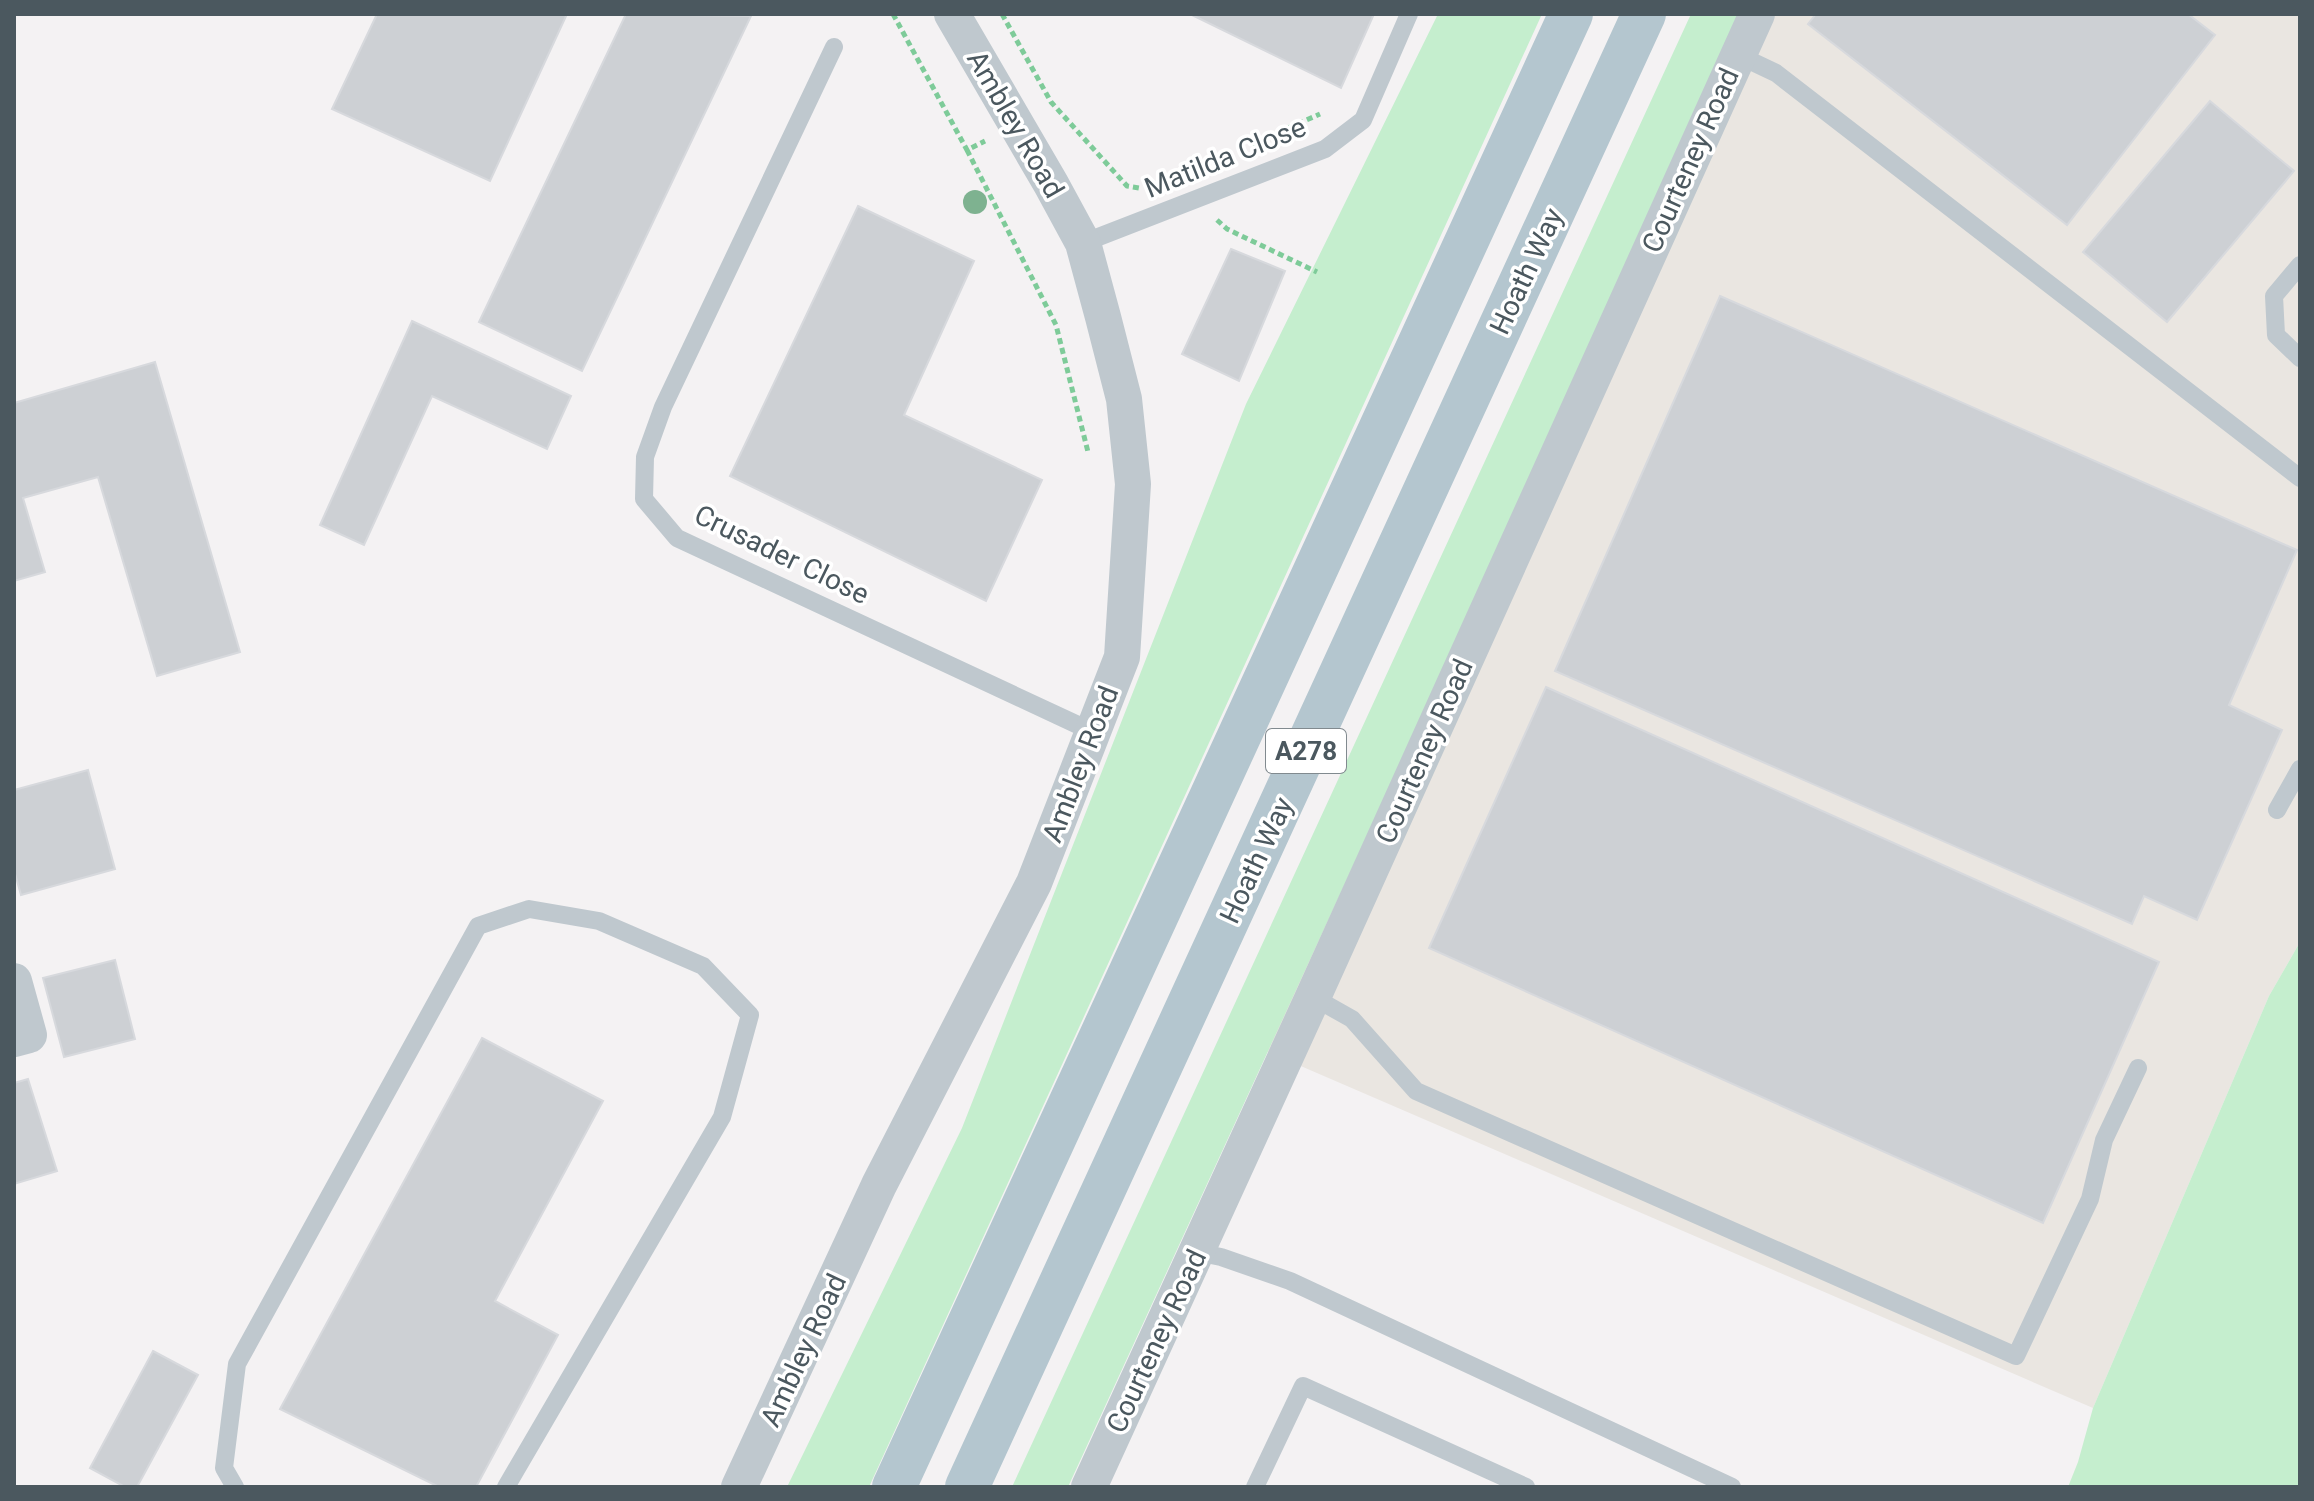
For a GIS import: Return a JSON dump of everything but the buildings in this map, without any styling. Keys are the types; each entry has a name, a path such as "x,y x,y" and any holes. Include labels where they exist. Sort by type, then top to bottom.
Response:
{"main road":[{"name":"A278","path":"894,1487 1571,14"},
{"name":"Hoath Way","path":"967,1487 1644,14"}],"street":[{"name":"Ambley Road","path":"739,1487 879,1185 1034,883 1122,657 1133,484 1124,399 1083,243 952,14"},
{"name":"Courteney Road","path":"1089,1487 1757,14"},
{"path":"14,981 29,1035 14,1039"}],"lane":[{"name":"Matilda Close","path":"1083,243 1325,149 1363,120 1409,14"},
{"name":"Crusader Close","path":"834,47 663,407 645,457 644,499 677,538 1093,732"},
{"path":"1738,55 1776,73 2300,478"},
{"path":"2300,265 2274,296 2276,335 2300,358"},
{"path":"2277,810 2300,769"},
{"path":"235,1487 224,1468 237,1364 478,926 529,909 599,921 703,966 750,1015 722,1117 506,1487"},
{"path":"1313,997 1352,1019 1416,1091 2016,1356 2090,1199 2104,1140 2138,1068"},
{"path":"1196,1252 1221,1257 1290,1281 1732,1487"},
{"path":"1255,1487 1303,1386 1526,1487"}],"path":[{"path":"1002,14 1051,102 1127,186 1145,188"},
{"path":"1245,146 1323,113"},
{"path":"967,150 1056,325 1088,452"},
{"path":"1206,195 1219,224 1317,272"}],"shaded area":[{"path":"1744,14 2300,14 2300,942 2269,996 2093,1408 1266,1051"}],"green space":[{"path":"1438,14 1542,14 869,1487 787,1487 962,1128 1246,404"},
{"path":"1691,14 1744,14 1068,1487 1012,1487"},
{"path":"2300,942 2300,1487 2068,1487 2093,1408 2269,996"}]}
